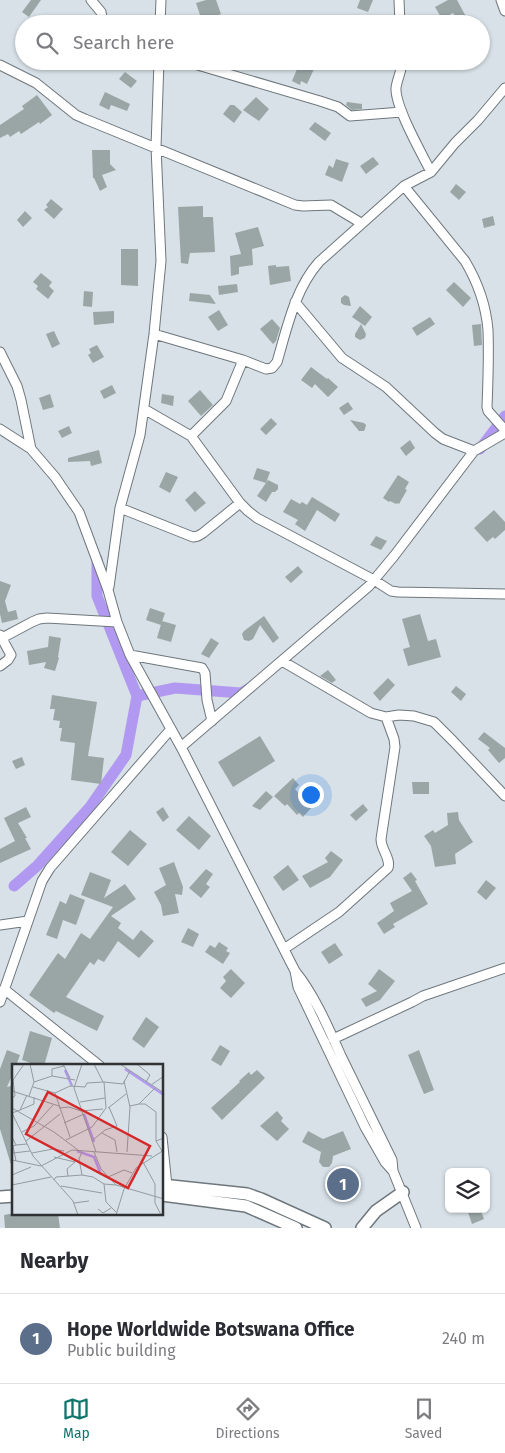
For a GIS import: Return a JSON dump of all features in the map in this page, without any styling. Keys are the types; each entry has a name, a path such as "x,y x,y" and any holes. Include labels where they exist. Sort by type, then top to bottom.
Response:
{"street":[{"path":"91,0 102,15"},
{"path":"160,15 161,0"},
{"path":"400,0 400,15"},
{"path":"501,0 505,11"},
{"path":"0,65 36,83 76,114 295,205 330,205 361,223"},
{"path":"108,590 120,508 140,435 154,334 161,261 156,147 159,70"},
{"path":"215,70 320,101 338,108 350,116 402,112"},
{"path":"401,70 396,90 402,112 431,172"},
{"path":"154,334 243,360 266,369 274,366 277,362 295,302 314,267 404,186 431,172 505,88"},
{"path":"182,747 369,586 474,451 505,432 488,411 487,407 488,330 485,312 473,274 466,260 404,186"},
{"path":"295,302 342,358 386,387 443,439 474,451"},
{"path":"0,352 17,386 31,449"},
{"path":"191,436 226,401 243,360"},
{"path":"144,409 191,436 240,504 257,518 374,580 391,591 505,594"},
{"path":"0,429 31,449 55,478 78,512 108,590 117,622 130,655 182,747 295,971 305,982 333,1039 337,1058"},
{"path":"120,508 193,537 204,533 240,504"},
{"path":"0,666 11,655 1,637 39,619 117,622"},
{"path":"130,655 202,668 205,673 207,700 212,721"},
{"path":"282,661 371,713 386,717 399,715 414,716 434,722 505,796"},
{"path":"284,949 339,912 388,868 389,863 382,848 381,839 395,747 394,738 386,717"},
{"path":"0,1002 42,881 50,868 171,729"},
{"path":"0,925 28,920"},
{"path":"333,1039 423,996 505,968"},
{"path":"295,971 298,987 337,1058 385,1162 393,1171 416,1228"},
{"path":"4,989 98,1064"},
{"path":"164,1190 246,1206 296,1228"},
{"path":"164,1190 247,1194 325,1228"},
{"path":"362,1228 376,1211 402,1192"}],"building":[{"path":"31,0 41,0 30,15 22,12"},
{"path":"216,0 221,14 200,15 196,3"},
{"path":"360,0 373,0 368,12 357,8"},
{"path":"448,0 457,0 465,15 454,15 453,13 440,15 435,7"},
{"path":"297,70 314,70 307,84 301,81 300,85 292,81"},
{"path":"125,72 137,81 131,88 119,79"},
{"path":"105,92 130,104 127,111 111,105 109,110 99,105"},
{"path":"37,95 52,115 21,134 19,131 10,137 8,134 0,138 0,125 24,109 22,106"},
{"path":"256,97 269,109 259,121 243,110"},
{"path":"347,102 362,104 362,109 352,110 346,105"},
{"path":"230,105 234,105 242,112 234,123 223,114"},
{"path":"315,122 331,133 325,141 309,129"},
{"path":"92,150 110,150 110,164 116,170 102,175 107,187 100,191 93,178"},
{"path":"373,157 379,164 366,174 360,166"},
{"path":"336,159 349,163 342,182 325,175 329,165 333,168"},
{"path":"456,184 466,192 459,200 450,192"},
{"path":"51,199 63,209 54,219 44,210 48,207 46,205"},
{"path":"203,206 203,217 213,217 215,252 190,253 188,264 181,263 178,207"},
{"path":"25,211 32,218 23,227 17,220"},
{"path":"493,216 495,225 484,228 482,219"},
{"path":"258,227 264,246 252,249 253,265 239,267 239,274 231,276 230,256 241,254 235,233"},
{"path":"121,249 138,249 138,286 121,285"},
{"path":"276,265 276,267 289,266 291,281 270,285 268,266"},
{"path":"41,273 52,282 49,286 54,291 48,299 36,289 38,286 33,282"},
{"path":"454,282 471,298 463,307 446,290"},
{"path":"237,284 238,292 219,295 218,286"},
{"path":"84,291 93,292 92,307 83,306"},
{"path":"190,293 210,295 216,304 189,301"},
{"path":"345,295 349,297 351,306 341,303 341,298"},
{"path":"360,306 372,317 365,326 352,317"},
{"path":"219,310 228,325 218,331 208,317"},
{"path":"114,311 114,323 94,325 93,312"},
{"path":"430,317 435,324 417,336 412,328"},
{"path":"272,319 280,328 276,341 273,344 260,329"},
{"path":"361,324 366,334 365,338 360,340 355,337 355,334"},
{"path":"481,324 482,345 474,346 472,325"},
{"path":"54,331 60,344 52,348 46,334"},
{"path":"97,345 104,357 93,363 88,355 91,353 89,349"},
{"path":"311,367 338,387 328,397 315,384 312,388 301,380"},
{"path":"112,385 116,393 104,399 100,391"},
{"path":"200,390 213,405 201,416 188,401"},
{"path":"50,394 54,407 43,410 39,398"},
{"path":"162,394 174,396 173,406 161,403"},
{"path":"348,402 353,409 344,415 339,408"},
{"path":"271,418 277,424 266,435 260,429"},
{"path":"350,420 364,423 366,425 364,431 359,431"},
{"path":"69,426 72,433 62,438 58,431"},
{"path":"410,440 415,448 406,456 400,448"},
{"path":"99,450 102,463 91,466 90,461 68,462 68,458"},
{"path":"257,468 270,472 266,483 253,479"},
{"path":"166,472 178,477 170,493 159,487"},
{"path":"398,475 409,482 399,504 396,504 383,498"},
{"path":"268,480 278,485 278,489 272,492 266,502 257,496"},
{"path":"195,491 206,503 195,512 185,500"},
{"path":"312,497 340,514 335,522 317,510 305,531 295,524 298,520 283,512 291,499 300,504 302,502 307,505"},
{"path":"494,510 505,522 505,530 495,539 493,537 487,542 474,528"},
{"path":"376,536 387,541 381,550 370,545"},
{"path":"298,566 303,572 291,583 285,577"},
{"path":"0,581 11,585 5,601 8,612 16,610 18,619 2,623 0,614"},
{"path":"150,608 165,613 161,625 146,620"},
{"path":"420,614 428,641 436,639 441,657 408,666 403,649 410,647 402,619"},
{"path":"264,616 279,638 273,643 260,625 253,639 249,641 244,640 242,634 244,631"},
{"path":"162,621 176,625 171,642 157,638"},
{"path":"49,636 61,638 59,658 55,671 44,668 46,662 29,665 27,651 48,647"},
{"path":"211,638 219,643 209,658 201,654"},
{"path":"328,670 336,680 332,683 320,676"},
{"path":"388,678 395,685 380,701 373,693"},
{"path":"456,686 466,694 461,701 451,692"},
{"path":"52,695 97,702 88,756 104,758 101,784 71,780 75,743 60,741 62,728 59,728 60,721 53,720 55,709 50,709"},
{"path":"484,732 505,748 505,758 499,763 488,750 490,748 478,739"},
{"path":"260,736 275,761 233,787 218,762"},
{"path":"22,757 25,765 16,769 12,761"},
{"path":"293,778 299,785 295,789 312,807 303,817 299,813 297,815 287,804 285,806 274,796"},
{"path":"412,782 429,782 429,794 413,794"},
{"path":"266,791 273,797 260,810 252,806"},
{"path":"363,804 368,810 356,821 350,815"},
{"path":"26,807 31,817 18,823 31,849 0,863 0,849 15,841 4,818"},
{"path":"163,807 169,817 163,822 156,812"},
{"path":"458,812 459,820 473,842 455,854 456,864 435,867 431,846 424,836 433,830 435,833 448,825 447,813"},
{"path":"189,816 211,836 199,850 176,830"},
{"path":"130,830 147,844 128,866 111,852"},
{"path":"331,851 343,860 330,877 310,888 302,876 328,862 325,858"},
{"path":"174,862 183,887 182,895 175,894 179,913 163,916 161,905 154,892 166,885 159,868"},
{"path":"288,865 299,880 283,891 273,877"},
{"path":"206,869 213,874 206,884 210,887 201,898 189,888"},
{"path":"90,872 111,880 104,898 125,884 136,899 111,916 121,923 118,928 133,940 141,930 154,941 139,958 118,941 104,962 98,959 94,965 90,962 66,997 104,1016 97,1031 56,1011 54,1013 29,995 58,953 65,959 81,933 90,939 113,907 81,895"},
{"path":"411,872 417,880 415,881 428,904 393,924 395,927 384,934 377,923 394,911 390,903 412,891 403,878"},
{"path":"486,880 496,888 486,900 477,892"},
{"path":"70,894 85,900 76,925 63,920 57,939 46,935 60,901 66,904"},
{"path":"188,928 199,934 193,947 181,942"},
{"path":"219,942 228,948 226,951 230,953 223,964 205,952 210,945 215,948"},
{"path":"335,943 343,955 329,964 321,952"},
{"path":"231,969 245,983 231,998 220,988 226,981 223,977"},
{"path":"379,969 395,981 380,1000 366,1007 361,999 377,991 368,984"},
{"path":"146,1017 159,1027 144,1048 132,1039"},
{"path":"30,1031 52,1038 45,1064 33,1064 22,1060"},
{"path":"220,1045 230,1051 221,1066 211,1060"},
{"path":"7,1050 20,1055 17,1064 12,1064 12,1076 7,1087 12,1086 12,1168 0,1129 0,1069"},
{"path":"419,1050 434,1090 424,1094 408,1055"},
{"path":"257,1070 265,1078 222,1120 211,1108 249,1072 251,1075"},
{"path":"277,1111 283,1118 281,1121 289,1129 277,1141 260,1126"},
{"path":"308,1131 323,1139 343,1131 351,1149 333,1156 329,1167 323,1167 319,1162 321,1152 302,1142"},
{"path":"12,1213 12,1216 58,1216 60,1228 5,1228 4,1215"},
{"path":"468,1213 482,1213 484,1219 472,1224"}],"waterway":[{"path":"480,449 505,416"},
{"path":"14,886 37,866 90,807 126,755 137,696 97,596 97,559"},
{"path":"137,696 175,688 241,693 250,688"}],"place":[{"name":"Hope Worldwide Botswana Office","path":"343,1184"}]}
